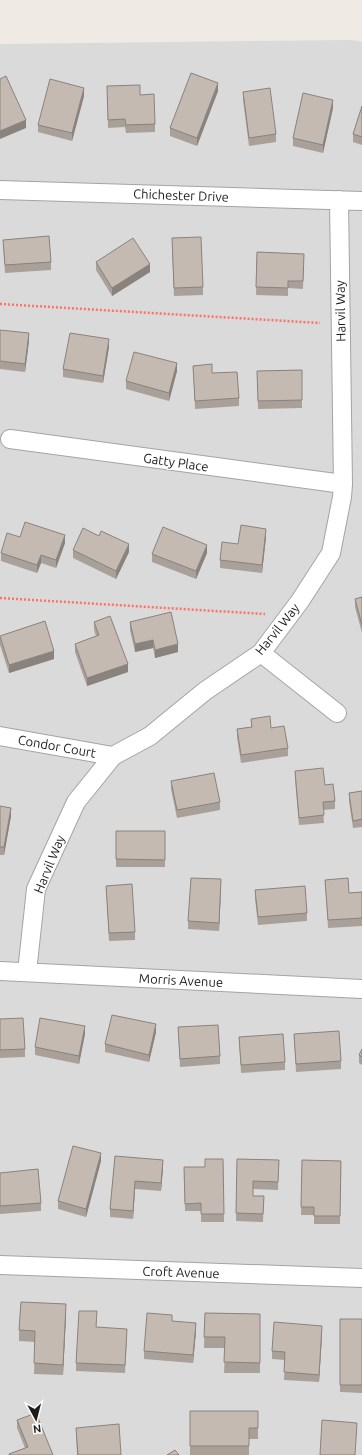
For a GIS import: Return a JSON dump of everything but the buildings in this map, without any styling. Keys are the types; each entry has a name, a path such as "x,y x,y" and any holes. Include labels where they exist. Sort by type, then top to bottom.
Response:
{"street":[{"name":"Chichester Drive","path":"0,190 362,201"},
{"name":"Harvil Way","path":"27,972 36,889 76,802 113,756 150,736 205,691 261,653 290,616 331,553 342,497 343,484 339,200"},
{"name":"Gatty Place","path":"10,439 343,484"},
{"path":"261,653 337,713"},
{"name":"Condor Court","path":"0,736 113,756"},
{"name":"Morris Avenue","path":"0,971 362,989"},
{"name":"Croft Avenue","path":"0,1265 362,1278"}],"path":[{"path":"0,304 341,325"},
{"path":"0,598 290,616"}],"shaded area":[{"path":"352,40 362,42 362,1455 0,1455 0,44"}]}
